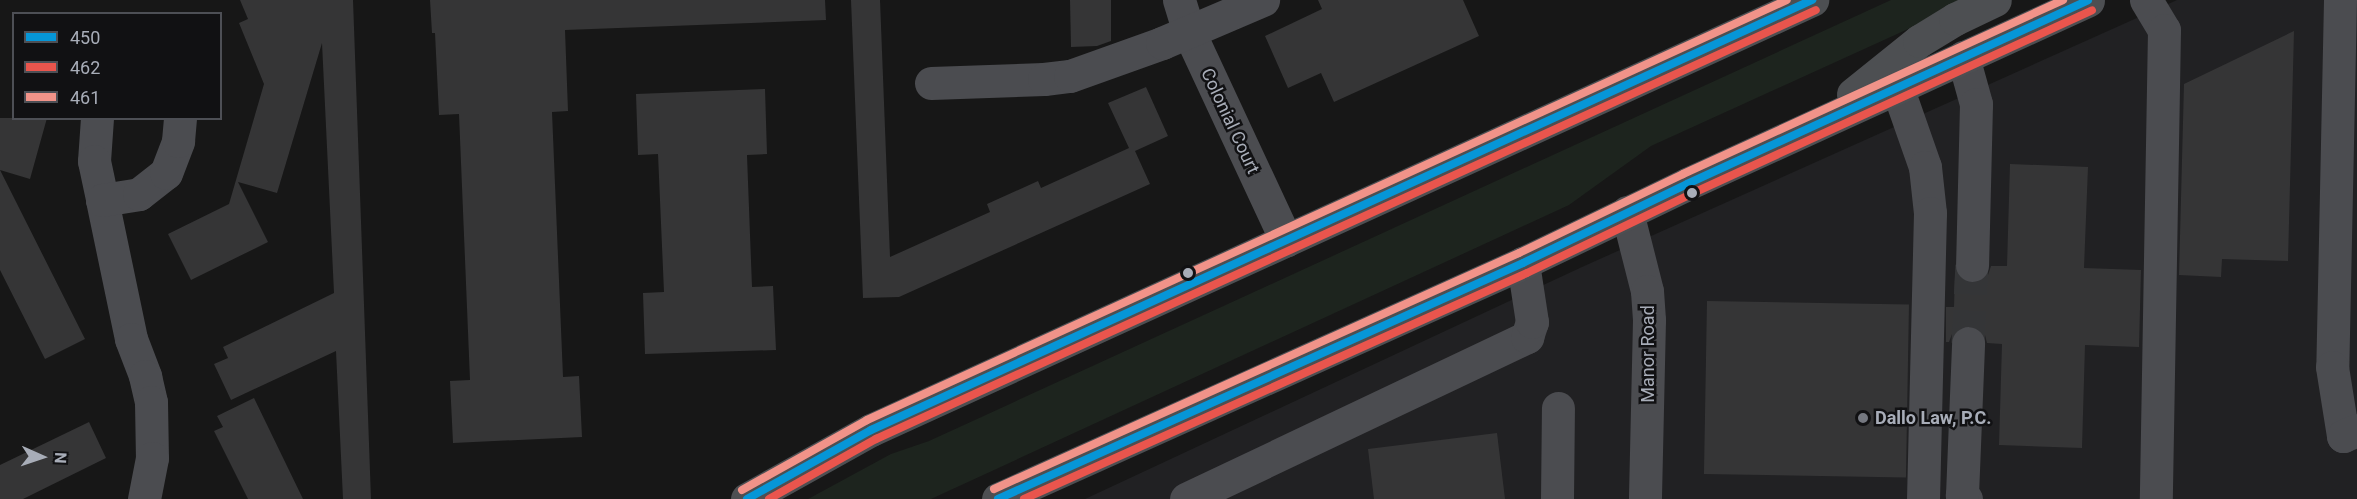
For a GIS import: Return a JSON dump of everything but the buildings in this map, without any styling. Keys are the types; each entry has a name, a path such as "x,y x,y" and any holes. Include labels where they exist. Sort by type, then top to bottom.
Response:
{"main road":[{"path":"747,499 871,430 1195,284 1773,9 1812,0"},
{"path":"1814,125 1919,41 1955,19 1995,0"},
{"path":"1006,497 1523,263 1627,212 2088,0"}],"street":[{"name":"Colonial Court","path":"1179,0 1188,32 1286,240"},
{"path":"931,83 1070,76 1188,32 1263,0"},
{"path":"2146,0 2164,30 2156,499"},
{"path":"2346,13 2332,367 2343,436 2357,430"},
{"path":"1963,57 1976,104 1972,265"},
{"path":"1896,87 1925,167 1930,213 1923,499"},
{"path":"97,120 94,161 131,339 145,376 150,402 152,458 144,499"},
{"path":"102,200 139,194 166,173 178,141 180,120"},
{"name":"Manor Road","path":"1627,212 1647,291 1650,320 1645,499"},
{"path":"1186,499 1517,344 1527,337 1532,328 1523,263"},
{"path":"1966,499 1962,495 1968,343"},
{"path":"1557,499 1558,408"}],"shaded area":[{"path":"1891,0 1963,0 1941,14 1651,146 1569,205 931,499 808,499 891,454 929,441"},
{"path":"2177,0 2357,0 2357,499 1085,499 1582,267"}],"tunnel":[{"path":"1968,343 1972,265"}],"transit line":[{"name":"461","path":"742,490 867,420 1787,0"},
{"name":"450","path":"747,499 871,430 1812,0"},
{"name":"461","path":"994,489 1519,253 1683,174 2063,0"},
{"name":"450","path":"998,499 1523,263 1687,184 2088,0"},
{"name":"462","path":"769,499 876,439 1816,10"},
{"name":"462","path":"1024,499 1527,273 1691,194 2092,10"}],"place":[{"name":"Dallo Law, P.C.","path":"1863,418"}]}
